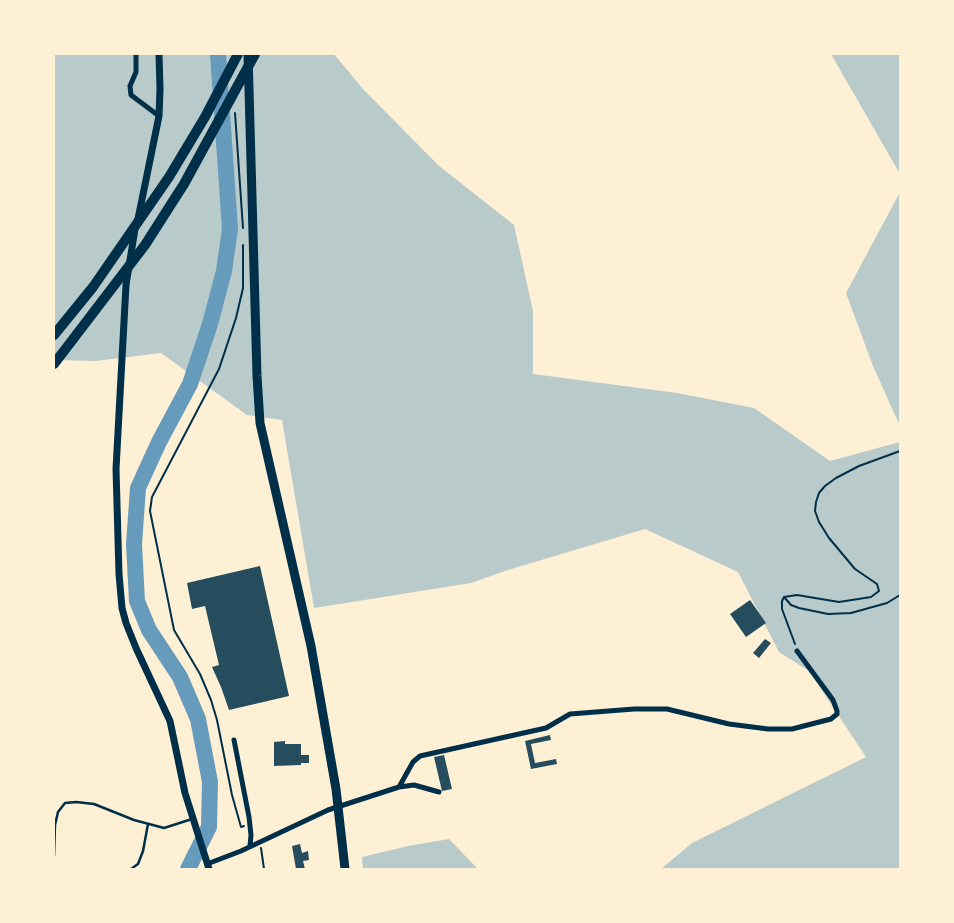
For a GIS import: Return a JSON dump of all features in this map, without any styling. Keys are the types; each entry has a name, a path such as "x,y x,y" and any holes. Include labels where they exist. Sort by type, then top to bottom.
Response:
{"highway":[{"path":"54,336 93,287 168,177 205,117 238,54"},
{"path":"54,364 144,245 184,184 255,54"}],"main road":[{"path":"248,54 256,376 260,423 311,646 336,789 345,869"}],"street":[{"path":"136,54 136,72 130,86 130,95 159,116"},
{"path":"159,54 159,116 132,245 126,285 116,469 119,574 122,608 126,623 170,721 184,793 207,863 250,846 328,810 399,787 414,785 439,792"},
{"path":"399,787 413,762 420,756 546,728 570,714 634,708 667,709 730,724 768,730 792,728 831,719 838,711 833,700 797,651"},
{"path":"234,740 249,817 250,846"}],"lane":[{"path":"54,856 55,825 58,812 65,804 76,802 94,804 134,820 164,828 192,818"},
{"path":"132,869 138,864 143,851 148,824"}],"path":[{"path":"234,109 244,235"},
{"path":"241,827 211,700 200,674 174,630 150,511 152,497 218,369 236,318 243,288 244,243"},
{"path":"784,597 797,595 840,602 871,597 879,591 876,584 854,569 829,538 819,522 816,502 819,493 836,478 900,451"},
{"path":"784,597 791,604 799,608 828,614 852,613 887,603 900,595"},
{"path":"784,597 782,609 797,651"},
{"path":"260,841 264,869"}],"shaded area":[{"path":"54,54 334,54 363,89 438,165 514,225 533,311 533,374 677,393 754,408 830,461 900,442 900,869 661,869 692,843 866,757 809,671 779,652 738,572 645,529 471,583 314,608 282,420 247,415 161,353 95,361 54,360"},
{"path":"831,54 900,54 900,174"},
{"path":"900,192 900,426 873,366 846,293"},
{"path":"449,839 478,869 363,869 362,857"}],"building":[{"path":"260,566 289,696 229,710 212,667 219,665 205,606 192,609 187,583"},
{"path":"750,600 766,623 746,637 730,614"},
{"path":"765,639 771,643 759,658 753,653"},
{"path":"550,735 551,740 531,744 535,763 556,759 557,764 531,769 525,741"},
{"path":"285,741 285,744 301,744 301,755 309,755 309,763 274,766 274,742"},
{"path":"444,755 452,789 442,791 434,757"},
{"path":"300,844 302,853 308,851 309,860 303,861 305,869 296,869 292,846"}],"waterway":[{"path":"188,869 209,827 210,782 198,719 180,677 149,630 137,601 134,544 138,488 159,442 190,384 210,324 224,271 230,229 218,54"}]}
